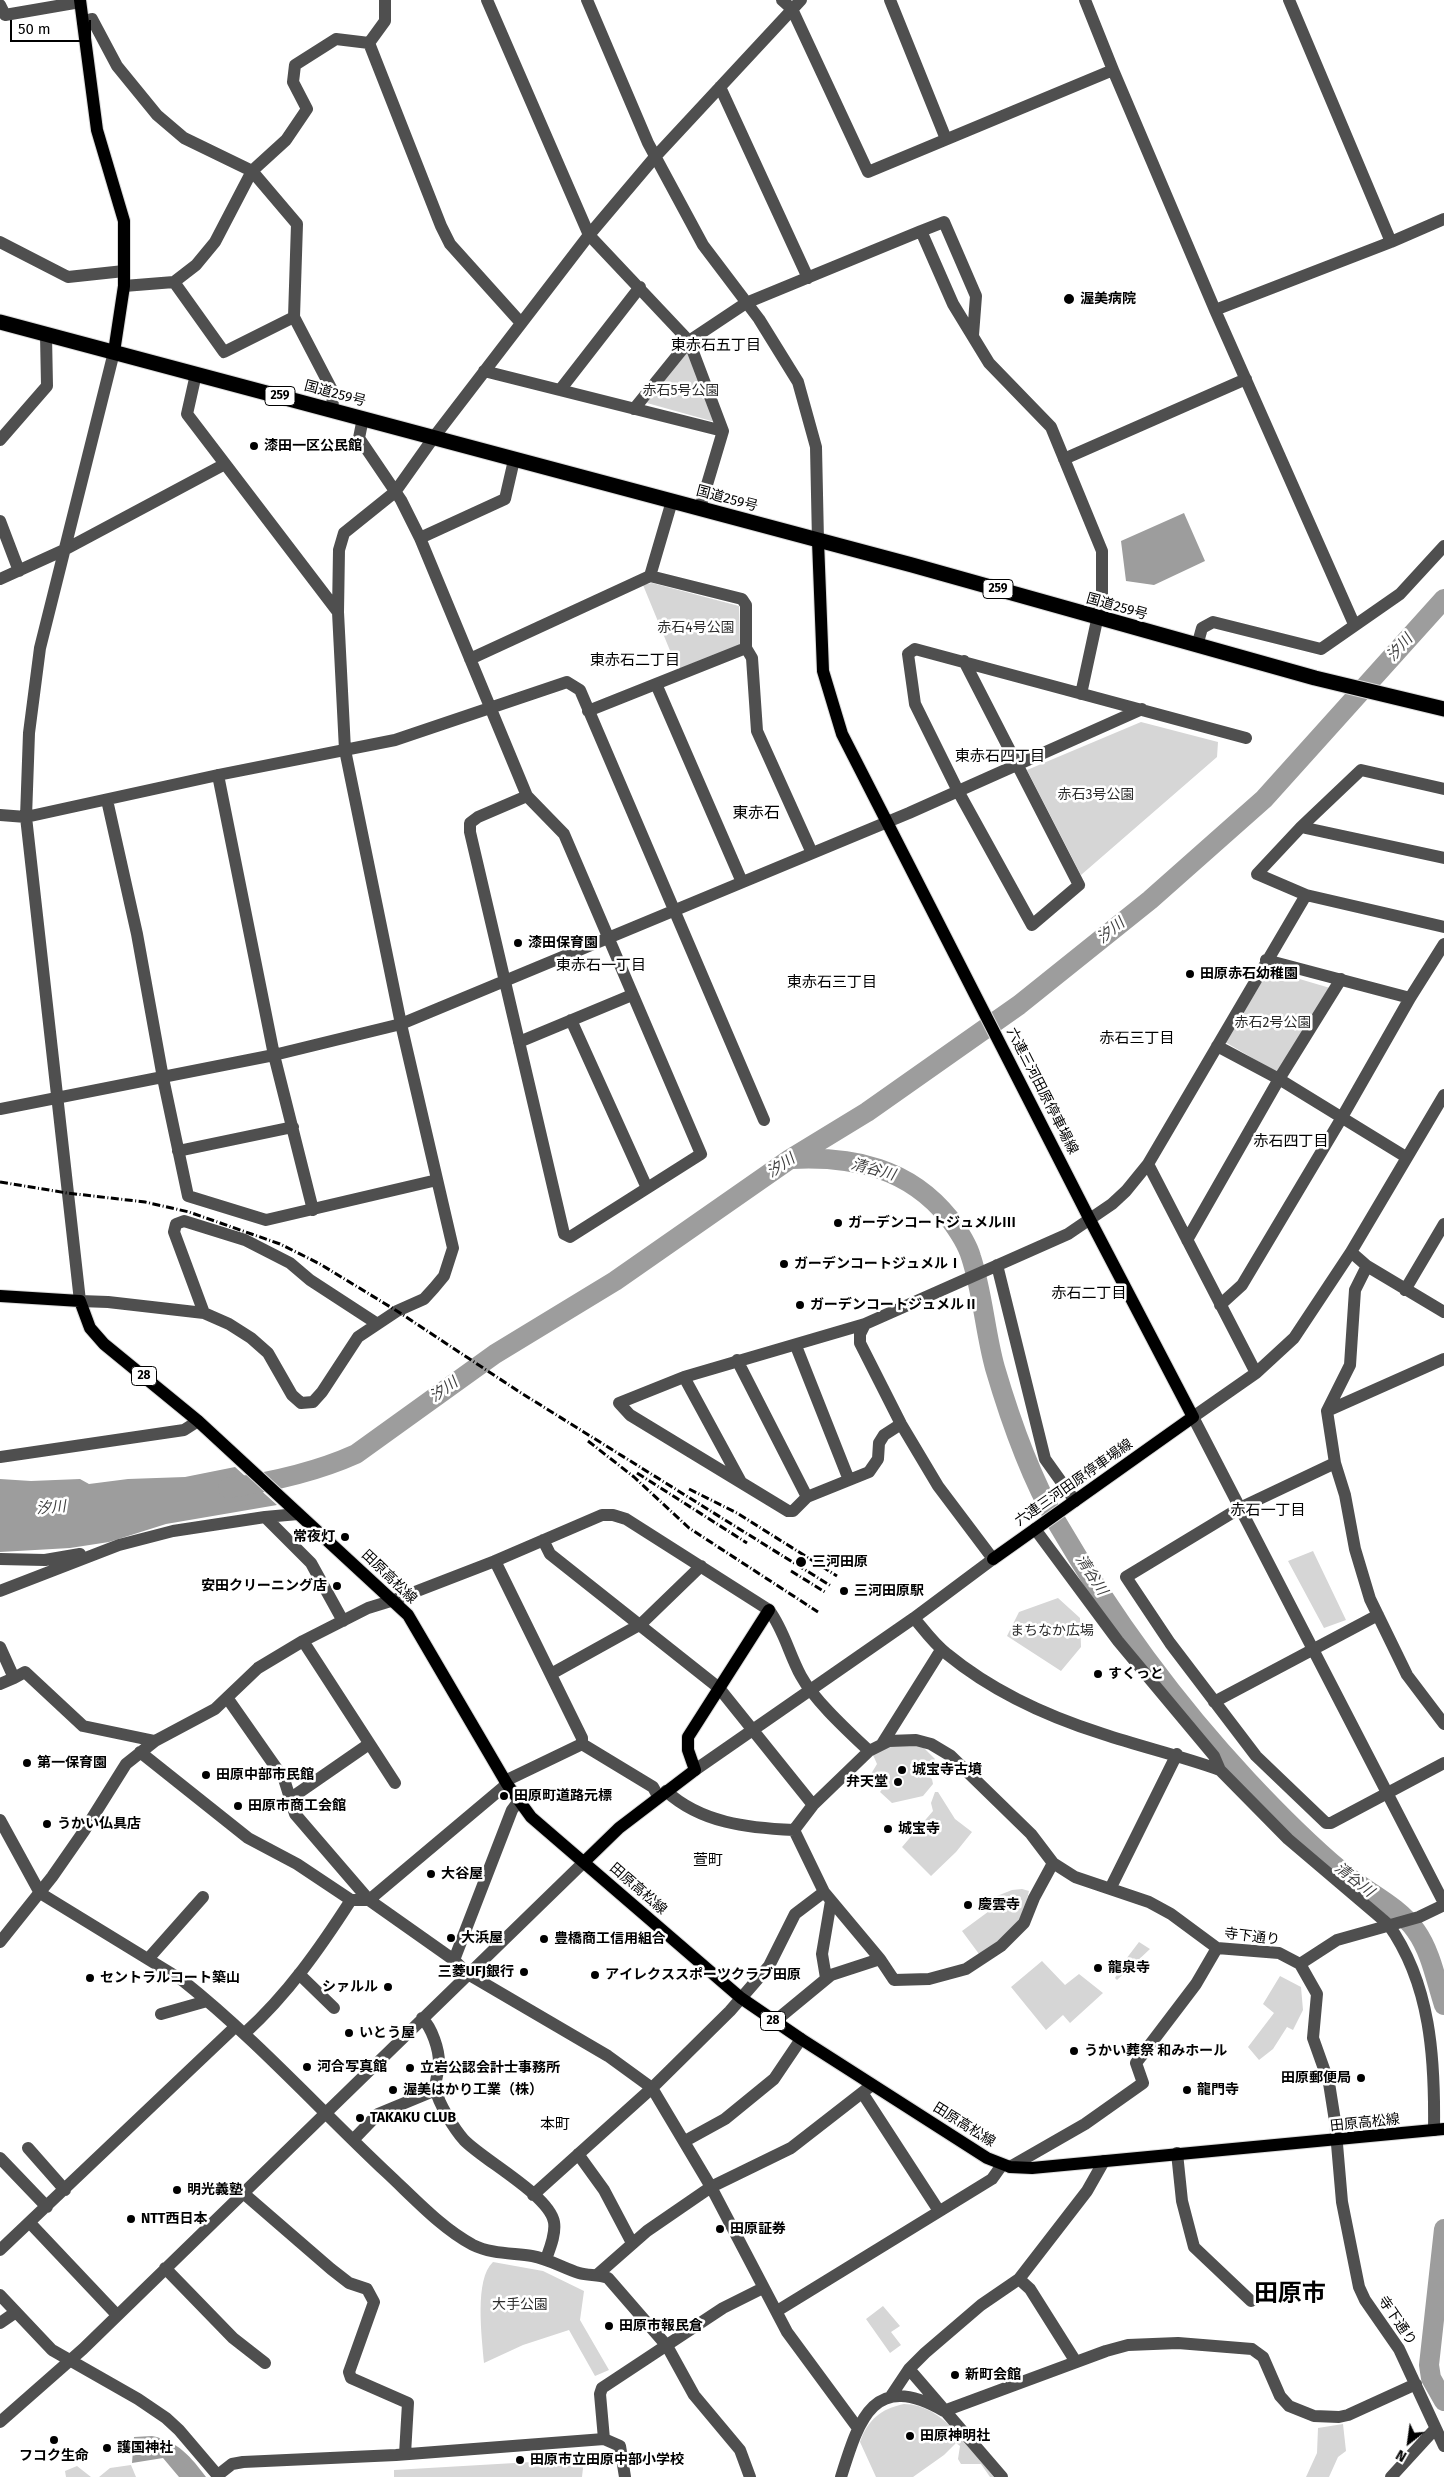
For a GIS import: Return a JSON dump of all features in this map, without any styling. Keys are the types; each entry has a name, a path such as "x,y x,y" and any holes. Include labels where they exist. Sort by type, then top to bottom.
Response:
{"highway":[{"name":"国道259号","path":"0,322 700,508 1324,680 1444,708"}],"main road":[{"path":"80,1 97,130 124,221 124,286 114,352"},
{"name":"六連三河田原停車場線","path":"818,541 823,670 842,734 1004,1048 1089,1218 1193,1417 993,1559"},
{"path":"0,1296 80,1301"},
{"name":"田原高松線","path":"80,1301 90,1328 104,1344 198,1422 394,1600 408,1615 518,1802 531,1817 741,1998 801,2039 868,2090 987,2158 1006,2166 1032,2168 1439,2130"},
{"path":"584,1862 619,1828 695,1770 688,1750 688,1737 769,1610"}],"street":[{"path":"369,43 386,21 385,0"},
{"path":"487,0 589,235 689,341 722,431 700,508"},
{"path":"587,0 655,157 703,245 759,319 798,382 816,447 818,541"},
{"path":"782,0 796,5 868,172 1112,70"},
{"path":"890,0 946,140"},
{"path":"1085,0 1112,70 1215,310 1354,624"},
{"path":"1289,0 1391,242"},
{"path":"0,5 5,15 80,1"},
{"path":"114,352 40,648 29,734 26,817 80,1301 108,1302 204,1313 244,1333 268,1353 292,1394 302,1402 313,1402 322,1392 358,1337 376,1324 424,1299 444,1276 454,1248 401,1024 345,750 338,612 338,550 344,533 395,492 434,437 589,235 655,157 796,5"},
{"path":"83,22 92,19 117,66 157,115 184,138 252,171 297,224 294,317 332,390 333,410"},
{"path":"124,286 174,282 196,265 215,242 252,171 286,140 307,109 293,82 295,65 336,39 369,43"},
{"path":"369,43 441,226 450,244 521,323"},
{"path":"720,87 808,278"},
{"path":"1215,310 1391,242 1444,219"},
{"path":"634,409 689,341 746,303 944,222 976,296 973,335"},
{"path":"921,231 953,304 989,363 1051,427 1102,551 1102,597 1099,618 1081,694"},
{"path":"0,242 68,277 124,271"},
{"path":"174,282 224,352 294,317"},
{"path":"560,390 640,287"},
{"path":"0,440 48,386 46,335"},
{"path":"484,371 722,431"},
{"path":"196,374 187,414 338,612"},
{"path":"1064,459 1246,379"},
{"path":"363,418 359,438 395,492 420,538 527,796 564,834 701,1154 570,1237 564,1234 506,979 470,832 470,823 478,817 527,796"},
{"path":"420,538 505,499 514,460"},
{"path":"0,579 64,550 225,464"},
{"path":"650,576 672,501"},
{"path":"0,521 19,571"},
{"path":"1197,646 1202,628 1213,622 1321,649 1354,624 1400,594 1444,546"},
{"path":"470,659 650,576 742,599 746,605 746,648 752,658 758,731 812,853"},
{"path":"588,711 746,648"},
{"path":"964,661 1079,886 1032,925 958,791 915,704 908,654 915,649 964,661 1246,738"},
{"path":"0,815 26,817 218,775 395,740 567,682 580,690 764,1120"},
{"path":"656,684 742,882"},
{"path":"0,1109 163,1078 401,1024 888,821 1142,709"},
{"path":"1444,789 1361,770 1301,827 1257,874 1306,895 1444,927"},
{"path":"218,775 274,1054 312,1210"},
{"path":"107,800 138,934 163,1078 188,1196 266,1220 437,1180"},
{"path":"1301,827 1444,858"},
{"path":"901,1424 884,1435 879,1443 878,1459 869,1472 807,1497 793,1511 788,1511 630,1415 620,1403 684,1377 737,1360 796,1346 864,1324 1068,1234 1112,1204 1126,1191 1148,1164 1266,960 1306,895"},
{"path":"1220,1306 1242,1285 1341,1119 1410,998 1444,944"},
{"path":"1266,960 1410,998"},
{"path":"1187,1240 1279,1079 1341,979"},
{"path":"519,1042 632,995"},
{"path":"571,1020 647,1188"},
{"path":"1217,1046 1279,1079 1341,1119 1406,1157"},
{"path":"1300,1964 1337,1940 1419,1916 1444,1904 1193,1417 1256,1372 1294,1338 1351,1252 1444,1095"},
{"path":"178,1151 293,1127"},
{"path":"1148,1164 1220,1306 1256,1372"},
{"path":"204,1313 174,1232 176,1224 184,1221 245,1240 290,1263 310,1280 376,1324"},
{"path":"1405,1290 1444,1224"},
{"path":"1351,1252 1367,1266 1444,1312"},
{"path":"997,1265 1045,1459 1073,1503"},
{"path":"1367,1266 1355,1290 1350,1365 1327,1411 1335,1463 1345,1495 1355,1549 1370,1599 1407,1675 1444,1724"},
{"path":"695,1770 754,1731 914,1618 993,1559 938,1486 901,1424 860,1343 860,1334 864,1324"},
{"path":"796,1346 849,1480"},
{"path":"1327,1411 1444,1359"},
{"path":"737,1360 807,1497"},
{"path":"684,1377 741,1482"},
{"path":"0,1457 184,1430 198,1422"},
{"path":"1335,1463 1240,1508 1126,1576 1170,1643 1256,1756 1326,1823 1332,1823 1444,1763"},
{"path":"0,1560 45,1560 120,1546 173,1532 295,1511"},
{"path":"0,1942 40,1893 84,1831 126,1764 156,1741 228,1699 258,1668 303,1641 368,1608 394,1600 495,1561 602,1516 612,1515 626,1519 769,1610 777,1621 801,1676 810,1690 869,1751"},
{"path":"265,1517 311,1563 343,1621"},
{"path":"1038,1526 1118,1641 1214,1756 1220,1770 1288,1839 1390,1924 1418,1984 1426,2016 1439,2130"},
{"path":"543,1540 550,1554 641,1624 719,1688 813,1805"},
{"path":"0,1591 120,1546"},
{"path":"495,1561 582,1738 582,1744"},
{"path":"551,1674 641,1624 701,1566"},
{"path":"1214,1702 1378,1615"},
{"path":"914,1618 942,1650 977,1676 1064,1720 1104,1735 1177,1754 1220,1770"},
{"path":"303,1641 395,1783"},
{"path":"0,1647 14,1678"},
{"path":"882,1744 942,1650"},
{"path":"0,1684 25,1672 83,1726 156,1741"},
{"path":"228,1699 284,1779 295,1814 369,1900 454,1960 468,1974 608,2056 652,2088 711,2187 787,2332 857,2427"},
{"name":"寺下通り","path":"794,1830 813,1805 869,1751 889,1741 916,1740 931,1744 950,1756 1009,1816 1031,1834 1053,1863 1087,1882 1150,1902 1217,1948 1280,1953 1300,1964 1317,1994 1313,2038 1329,2084 1337,2141 1342,2202 1359,2287 1365,2300 1399,2349 1444,2446"},
{"path":"291,1798 369,1744"},
{"path":"140,1752 248,1838 297,1864 351,1900 369,1900 506,1782 582,1744"},
{"path":"582,1744 693,1811 712,1818 760,1829 794,1830 828,1897 880,1959 894,1980 929,1979 966,1969 1001,1946 1024,1923 1034,1898 1053,1863"},
{"path":"1110,1889 1177,1754"},
{"path":"454,1960 512,1810 518,1802"},
{"path":"0,1820 40,1893 182,1980 240,2030 324,2114 422,2206 465,2240 488,2251 546,2259 578,2273 598,2274 608,2278 667,2346 694,2395 740,2450 750,2477"},
{"path":"0,2422 117,2315 584,1862"},
{"path":"148,1959 203,1897"},
{"path":"826,1978 822,1954 828,1897"},
{"path":"533,2195 652,2088 741,1998 769,1966 795,1914 828,1897"},
{"path":"0,2250 240,2030 272,2008 319,1950 351,1900"},
{"path":"777,2311 992,2179 1006,2166 1085,2124 1143,2083 1136,2063 1196,1984 1217,1948"},
{"path":"774,2022 826,1978 880,1959"},
{"path":"299,1974 334,2008"},
{"path":"161,2014 207,2001"},
{"path":"422,2018 430,2026 440,2062 436,2090 448,2117 464,2140 501,2167 546,2208 554,2224 546,2259"},
{"path":"685,2141 725,2119 774,2079 801,2039"},
{"path":"353,2140 378,2114 436,2090"},
{"path":"598,2274 632,2243 711,2187 791,2148 868,2090 939,2211"},
{"path":"28,2148 65,2190"},
{"path":"1177,2153 1182,2200 1194,2247 1251,2301"},
{"path":"578,2154 604,2190 632,2243"},
{"path":"0,2158 47,2207"},
{"path":"841,2477 857,2427 870,2409 891,2396 909,2370 925,2353 981,2305 1019,2279 1087,2191 1104,2161"},
{"path":"242,2192 349,2283 367,2289 374,2302 349,2372 351,2378 408,2403 405,2454"},
{"path":"30,2223 117,2315"},
{"path":"164,2268 233,2338 265,2363"},
{"path":"1019,2279 1030,2289 1076,2362"},
{"path":"604,2438 600,2394 602,2388 723,2308 763,2288"},
{"path":"0,2295 52,2350 68,2361 86,2369 154,2409 179,2430 219,2476 232,2464 242,2462 405,2454 604,2438 620,2446 625,2477"},
{"path":"0,2323 16,2312"},
{"path":"891,2396 920,2399 944,2411 1128,2344 1178,2343 1252,2349 1263,2357 1284,2402 1297,2410 1314,2416 1339,2417 1348,2415 1416,2384"},
{"path":"909,2370 1002,2477"},
{"path":"1391,2477 1435,2429"}],"green space":[{"name":"赤石5号公園","path":"687,348 715,422 647,403"},
{"name":"赤石4号公園","path":"652,583 739,606 740,646 678,670 643,585"},
{"name":"赤石3号公園","path":"1141,722 1218,742 1217,757 1081,875 1027,770"},
{"name":"赤石2号公園","path":"1269,970 1330,988 1278,1073 1225,1042"},
{"path":"1313,1551 1346,1620 1324,1628 1288,1561"},
{"name":"まちなか広場","path":"1058,1598 1080,1618 1081,1647 1061,1671 1007,1636 1019,1612"},
{"path":"887,1744 921,1745 935,1759 927,1774 932,1779 933,1784 923,1796 892,1803 880,1792 883,1788 879,1779 873,1779 871,1774 877,1764 873,1755"},
{"path":"935,1792 938,1792 955,1819 972,1832 956,1852 931,1876 902,1847 933,1811 931,1803"},
{"path":"1022,1889 1029,1891 1022,1920 1000,1941 979,1954 962,1931 996,1906 992,1898 1012,1890"},
{"path":"1139,1942 1150,1949 1117,1980 1115,1978 1123,1963"},
{"path":"1042,1961 1065,1985 1079,1974 1103,1993 1070,2023 1063,2015 1046,2030 1011,1987"},
{"path":"1280,1976 1301,1987 1303,2010 1293,2030 1287,2027 1273,2049 1259,2060 1248,2047 1274,2013 1263,2004"},
{"name":"大手公園","path":"493,2262 543,2271 584,2291 580,2320 609,2370 595,2376 569,2330 523,2345 484,2363 481,2295 487,2270"},
{"path":"883,2306 900,2326 891,2332 901,2345 890,2353 866,2319"},
{"name":"田原神明社","path":"904,2404 918,2406 944,2420 966,2442 994,2477 990,2477 981,2464 961,2464 958,2459 960,2446 956,2443 944,2455 913,2477 876,2477 860,2442 863,2434 871,2422 882,2412"},
{"path":"1343,2424 1346,2451 1338,2457 1329,2477 1306,2477 1317,2453 1318,2428"},
{"path":"584,2459 582,2477 394,2477 394,2470"},
{"path":"131,2465 136,2477 99,2477 110,2468"},
{"path":"77,2466 91,2477 66,2477 65,2471"}],"water":[{"path":"1184,513 1205,561 1154,585 1126,581 1121,541"},
{"path":"235,1467 277,1505 166,1524 109,1542 70,1548 0,1552 0,1479 31,1481 80,1479 89,1484 128,1479 185,1477"},
{"path":"152,2436 177,2446 195,2463 206,2477 179,2477 163,2458 132,2463 134,2437"}],"waterway":[{"name":"汐川","path":"228,1488 293,1476 356,1454 495,1354 615,1281 790,1159 867,1112 1019,1005 1150,900 1264,799 1444,599"},
{"name":"清谷川","path":"792,1159 837,1160 858,1163 878,1169 916,1187 949,1218 965,1242 971,1257 995,1368 1021,1446 1046,1503 1076,1555 1144,1656 1194,1720 1247,1780 1329,1861 1400,1913 1409,1922 1426,1948 1444,2005"},
{"name":"清谷川","path":"1444,2229 1429,2365 1431,2378 1444,2401"}],"railway":[{"path":"0,1182 67,1193 145,1202 189,1212 280,1244 320,1264 397,1311 518,1391 831,1586"},
{"path":"588,1441 634,1477 689,1528 818,1612"},
{"path":"637,1473 747,1543"},
{"path":"689,1489 737,1513 837,1576"},
{"path":"791,1571 825,1592"}],"place":[{"name":"渥美病院","path":"1069,299"},
{"name":"漆田一区公民館","path":"254,446"},
{"name":"漆田保育園","path":"518,943"},
{"name":"田原赤石幼稚園","path":"1190,974"},
{"name":"ガーデンコートジュメルⅢ","path":"838,1223"},
{"name":"ガーデンコートジュメルⅠ","path":"784,1264"},
{"name":"ガーデンコートジュメルⅡ","path":"800,1305"},
{"name":"常夜灯","path":"345,1537"},
{"name":"三河田原","path":"801,1562"},
{"name":"安田クリーニング店","path":"337,1586"},
{"name":"三河田原駅","path":"844,1591"},
{"name":"すくっと","path":"1098,1674"},
{"name":"第一保育園","path":"27,1763"},
{"name":"城宝寺古墳","path":"902,1770"},
{"name":"田原中部市民館","path":"206,1775"},
{"name":"弁天堂","path":"898,1782"},
{"name":"田原町道路元標","path":"504,1796"},
{"name":"田原市商工会館","path":"238,1806"},
{"name":"うかい仏具店","path":"47,1824"},
{"name":"城宝寺","path":"888,1829"},
{"name":"大谷屋","path":"431,1874"},
{"name":"慶雲寺","path":"968,1905"},
{"name":"大浜屋","path":"451,1938"},
{"name":"豊橋商工信用組合","path":"544,1939"},
{"name":"龍泉寺","path":"1098,1968"},
{"name":"三菱UFJ銀行","path":"524,1972"},
{"name":"アイレクススポーツクラブ田原","path":"595,1975"},
{"name":"セントラルコート築山","path":"90,1978"},
{"name":"シァルル","path":"388,1987"},
{"name":"いとう屋","path":"349,2033"},
{"name":"うかい葬祭 和みホール","path":"1074,2051"},
{"name":"河合写真館","path":"307,2067"},
{"name":"立岩公認会計士事務所","path":"410,2068"},
{"name":"田原郵便局","path":"1361,2078"},
{"name":"渥美はかり工業（株）","path":"393,2090"},
{"name":"龍門寺","path":"1187,2090"},
{"name":"TAKAKU CLUB","path":"360,2118"},
{"name":"明光義塾","path":"177,2190"},
{"name":"NTT西日本","path":"131,2219"},
{"name":"田原証券","path":"720,2229"},
{"name":"田原市報民倉","path":"609,2326"},
{"name":"新町会館","path":"955,2375"},
{"name":"田原神明社","path":"910,2436"},
{"name":"フコク生命","path":"54,2440"},
{"name":"護国神社","path":"107,2448"},
{"name":"田原市立田原中部小学校","path":"520,2460"}],"district":[{"name":"東赤石五丁目","path":"716,346"},
{"name":"東赤石二丁目","path":"635,661"},
{"name":"東赤石四丁目","path":"1000,757"},
{"name":"東赤石","path":"756,814"},
{"name":"東赤石一丁目","path":"601,966"},
{"name":"東赤石三丁目","path":"832,983"},
{"name":"赤石三丁目","path":"1137,1039"},
{"name":"赤石四丁目","path":"1291,1142"},
{"name":"赤石二丁目","path":"1089,1294"},
{"name":"赤石一丁目","path":"1268,1511"},
{"name":"萱町","path":"708,1861"},
{"name":"本町","path":"555,2125"},
{"name":"田原市","path":"1290,2294"}]}
